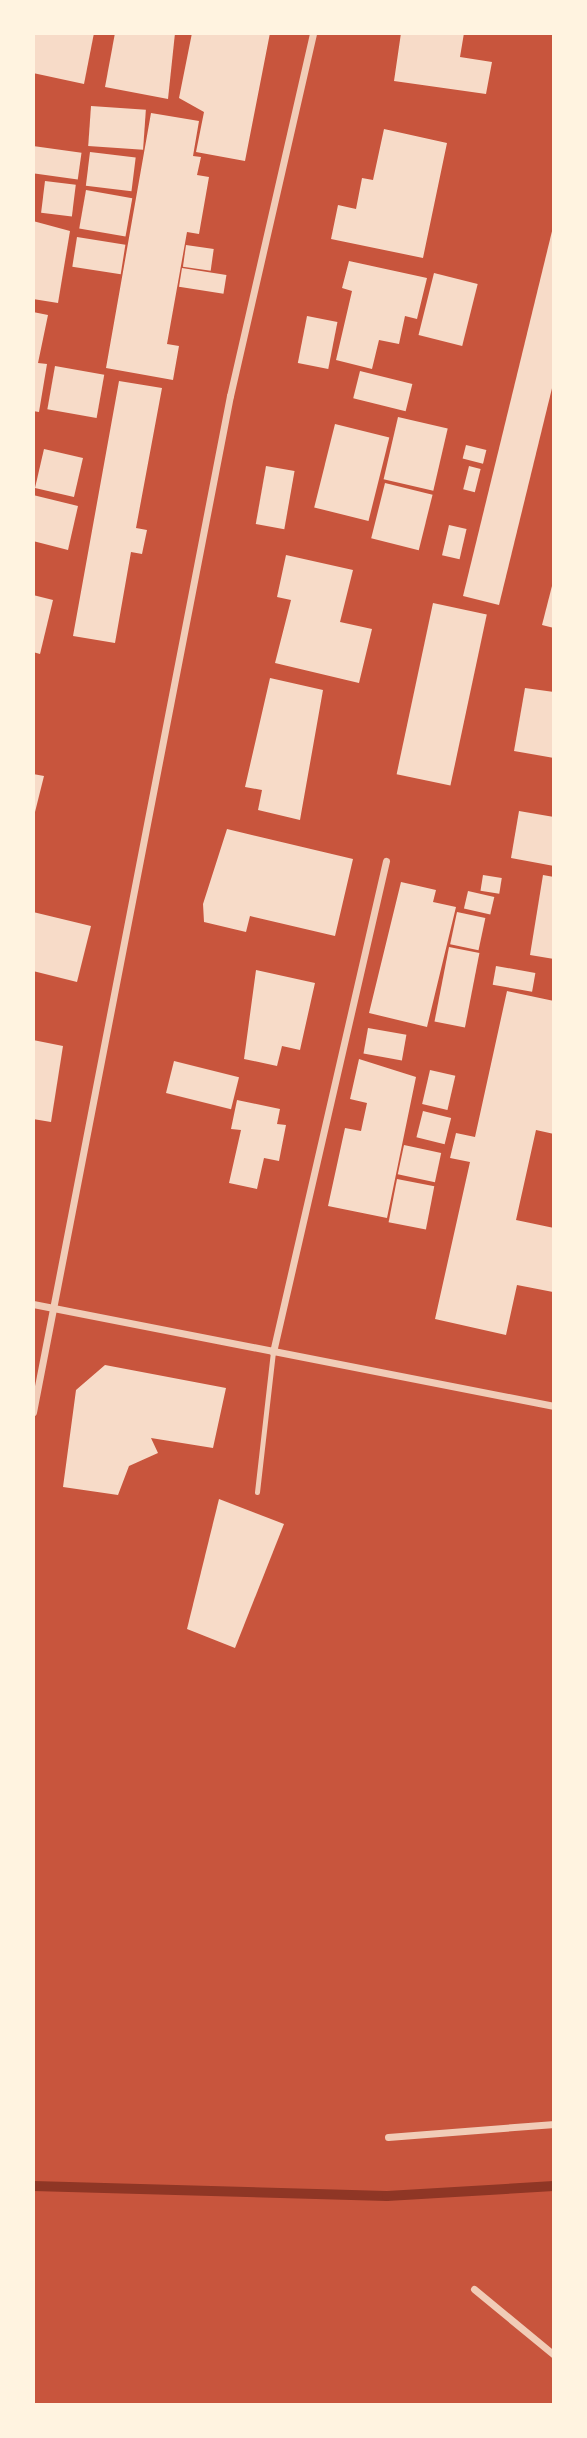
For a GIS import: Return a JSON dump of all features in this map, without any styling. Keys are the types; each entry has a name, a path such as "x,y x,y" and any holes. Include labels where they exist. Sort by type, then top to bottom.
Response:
{"street":[{"path":"33,1412 50,1307 230,396 313,33"},
{"path":"273,1352 386,861"},
{"path":"33,1304 554,1406"},
{"path":"388,2137 554,2124"},
{"path":"474,2289 554,2355"}],"lane":[{"path":"257,1492 273,1352"}],"building":[{"path":"33,33 94,33 84,84 33,73"},
{"path":"115,33 175,33 168,99 105,87"},
{"path":"192,33 270,33 245,161 196,152 204,112 179,98"},
{"path":"401,33 464,33 460,57 492,62 486,94 394,81"},
{"path":"91,106 146,110 143,150 88,146"},
{"path":"151,113 199,121 193,156 201,157 197,175 209,177 199,234 187,232 167,344 179,346 173,380 106,368"},
{"path":"384,129 447,143 423,258 331,239 338,205 356,209 362,178 373,180"},
{"path":"33,146 82,153 78,180 33,173"},
{"path":"90,152 136,158 132,191 86,186"},
{"path":"45,181 76,185 72,217 41,213"},
{"path":"86,190 132,198 126,237 79,228"},
{"path":"33,221 70,231 58,303 33,299"},
{"path":"554,223 554,380 499,605 463,596"},
{"path":"77,237 125,245 121,274 72,267"},
{"path":"186,245 214,249 211,271 183,267"},
{"path":"349,261 427,278 417,319 405,316 399,344 379,340 372,369 336,360 352,291 342,288"},
{"path":"182,268 226,275 223,294 179,287"},
{"path":"434,273 478,284 462,346 419,335"},
{"path":"33,312 48,315 38,363 47,364 39,412 33,411"},
{"path":"307,316 337,322 328,369 298,363"},
{"path":"55,366 104,375 97,418 47,409"},
{"path":"360,371 412,384 406,411 353,398"},
{"path":"119,381 162,388 136,528 147,530 142,554 131,552 115,643 73,636"},
{"path":"398,417 448,428 433,491 384,479"},
{"path":"335,424 389,438 369,521 314,507"},
{"path":"466,445 486,450 483,464 463,459"},
{"path":"44,449 83,458 74,497 35,488"},
{"path":"266,466 295,471 284,529 256,524"},
{"path":"469,466 481,469 475,492 463,489"},
{"path":"385,483 433,495 419,550 371,538"},
{"path":"33,495 78,506 68,550 33,541"},
{"path":"449,525 467,529 460,559 442,555"},
{"path":"286,555 353,570 340,622 372,629 359,683 275,663 291,600 277,597"},
{"path":"554,583 554,628 542,625"},
{"path":"33,595 53,600 40,654 33,652"},
{"path":"433,603 487,614 450,786 397,774"},
{"path":"270,678 323,690 300,820 258,810 262,790 245,787"},
{"path":"525,688 554,692 554,758 514,751"},
{"path":"33,774 44,776 34,816 33,816"},
{"path":"519,811 554,817 554,866 511,858"},
{"path":"227,829 353,859 335,936 250,916 246,932 204,922 203,904"},
{"path":"483,875 502,878 499,894 480,891"},
{"path":"543,875 554,877 554,959 530,955"},
{"path":"401,882 436,890 433,902 456,907 427,1027 369,1013"},
{"path":"468,891 494,897 490,915 464,909"},
{"path":"33,912 91,926 77,982 33,971"},
{"path":"457,912 485,918 479,950 450,944"},
{"path":"449,947 479,953 465,1028 434,1022"},
{"path":"496,966 535,973 532,992 493,985"},
{"path":"256,970 315,983 300,1050 282,1046 277,1066 244,1059"},
{"path":"507,991 554,1001 554,1134 536,1130 516,1220 554,1228 554,1287 553,1292 517,1285 506,1335 435,1319 470,1162 450,1158 456,1133 475,1137"},
{"path":"368,1028 406,1035 402,1060 363,1054"},
{"path":"33,1040 63,1046 51,1122 33,1119"},
{"path":"359,1059 416,1077 387,1218 328,1206 345,1128 361,1131 367,1103 350,1099"},
{"path":"174,1061 239,1077 231,1109 166,1093"},
{"path":"430,1070 455,1076 447,1110 422,1104"},
{"path":"237,1100 280,1109 277,1124 286,1125 279,1161 264,1158 257,1189 229,1183 241,1130 231,1129"},
{"path":"423,1111 451,1118 445,1144 416,1137"},
{"path":"404,1145 441,1153 435,1182 398,1174"},
{"path":"397,1179 434,1186 426,1229 389,1222"},
{"path":"105,1365 226,1388 213,1448 151,1438 158,1453 129,1466 118,1495 63,1487 76,1390"},
{"path":"219,1499 284,1524 235,1648 187,1629"}],"waterway":[{"path":"33,2186 387,2196 554,2186"}]}
